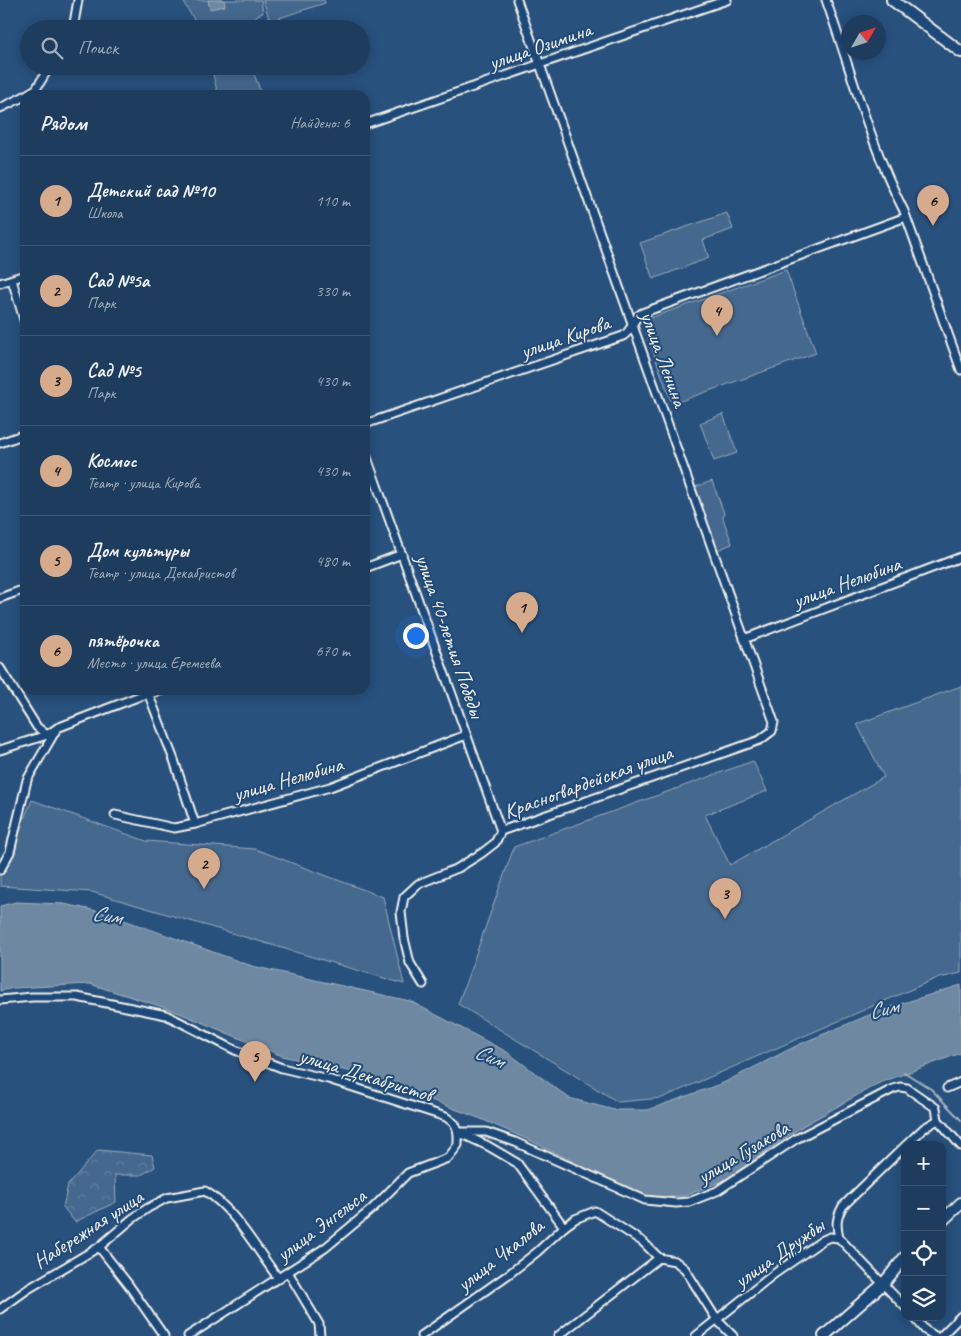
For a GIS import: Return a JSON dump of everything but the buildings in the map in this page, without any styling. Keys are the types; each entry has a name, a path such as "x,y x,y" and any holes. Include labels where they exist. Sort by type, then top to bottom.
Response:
{"main road":[{"path":"892,0 961,52"},
{"path":"946,1216 961,1203"},
{"path":"824,1336 884,1283 901,1262"}],"street":[{"path":"75,20 78,0"},
{"name":"улица Ленина","path":"517,0 774,722 772,731"},
{"name":"улица Озимина","path":"370,122 727,0"},
{"path":"826,0 874,138 906,217 961,370"},
{"path":"34,90 45,75"},
{"path":"0,108 20,98"},
{"name":"улица Кирова","path":"370,422 623,336 628,333 636,317 642,313 906,217"},
{"path":"0,283 20,277"},
{"path":"12,280 20,306"},
{"path":"0,443 20,436"},
{"name":"улица 40-летия Победы","path":"370,466 501,831"},
{"path":"370,566 402,554"},
{"name":"улица Нелюбина","path":"744,639 961,557"},
{"path":"0,598 20,591"},
{"path":"0,668 37,727 47,735"},
{"path":"0,750 47,735 57,728 140,695"},
{"path":"149,695 174,760 195,824"},
{"path":"0,870 10,852 27,780 57,728"},
{"name":"Красногвардейская улица","path":"423,984 410,963 404,938 401,912 404,897 418,884 458,868 482,853 495,843 501,831 760,740 772,731"},
{"name":"улица Нелюбина","path":"115,814 174,828 195,824 330,787 466,735"},
{"name":"улица Декабристов","path":"0,1000 32,997 76,997 166,1015 235,1050 274,1065 446,1117 454,1124 458,1132 488,1146 517,1163 564,1227"},
{"path":"947,1088 961,1082"},
{"name":"улица Гузакова","path":"458,1132 486,1132 515,1142 645,1200 676,1203 689,1202 717,1191 796,1139 881,1094 900,1087 907,1088 921,1096 936,1108 938,1120 961,1146"},
{"name":"улица Дружбы","path":"911,1141 924,1128 938,1120"},
{"name":"улица Энгельса","path":"188,1336 325,1248 372,1210 408,1173 448,1158 458,1145 458,1132"},
{"name":"улица Дружбы","path":"696,1336 774,1274 823,1240 830,1237 839,1238 836,1226 837,1216 843,1206 901,1151"},
{"name":"Набережная улица","path":"0,1309 28,1289 99,1247 148,1208 167,1198 205,1191 215,1197 227,1210 278,1279"},
{"name":"улица Чкалова","path":"421,1336 509,1274 564,1227 576,1219 595,1211 643,1242 659,1258"},
{"path":"839,1238 901,1302"},
{"path":"99,1247 128,1284 164,1336"},
{"path":"558,1336 659,1258 675,1261 685,1269 717,1320 733,1336"},
{"path":"288,1272 319,1324 320,1336"},
{"path":"941,1336 961,1316"},
{"path":"917,1321 925,1330 935,1336"}],"green space":[{"path":"184,0 261,0 263,13 257,15 254,20 194,20"},
{"path":"263,0 324,0 325,3 270,20"},
{"path":"213,75 254,75 260,90 217,90"},
{"path":"727,213 733,229 703,240 709,258 653,279 640,243"},
{"path":"786,270 816,353 672,404 642,321"},
{"path":"723,414 737,453 714,461 700,423"},
{"path":"712,481 724,513 723,518 732,544 717,550 695,487"},
{"path":"961,686 961,973 935,979 662,1098 618,1102 458,1004 514,847 753,761 767,791 705,815 730,865 884,777 857,724"},
{"path":"32,800 146,841 255,849 383,897 404,984 92,892 0,886 0,876"},
{"path":"98,1150 152,1155 155,1167 141,1175 115,1175 116,1202 75,1222 63,1207 68,1185"}],"water":[{"path":"208,0 224,0 225,6 210,9"},
{"name":"Сим","path":"16,902 64,904 102,912 252,966 410,1001 507,1052 569,1098 614,1110 648,1110 723,1083 800,1044 881,1010 961,985 961,1053 877,1084 803,1126 723,1181 684,1196 645,1197 531,1141 481,1119 365,1075 282,1056 172,1010 90,984 14,988 0,991 0,906"}],"waterway":[{"path":"904,1072 931,1089 961,1120"}],"place":[{"name":"пятёрочка","path":"933,226"},
{"name":"Космос","path":"717,336"},
{"name":"Детский сад №10","path":"522,633"},
{"name":"Сад №5а","path":"204,889"},
{"name":"Сад №5","path":"725,919"},
{"name":"Дом культуры","path":"255,1082"}]}
